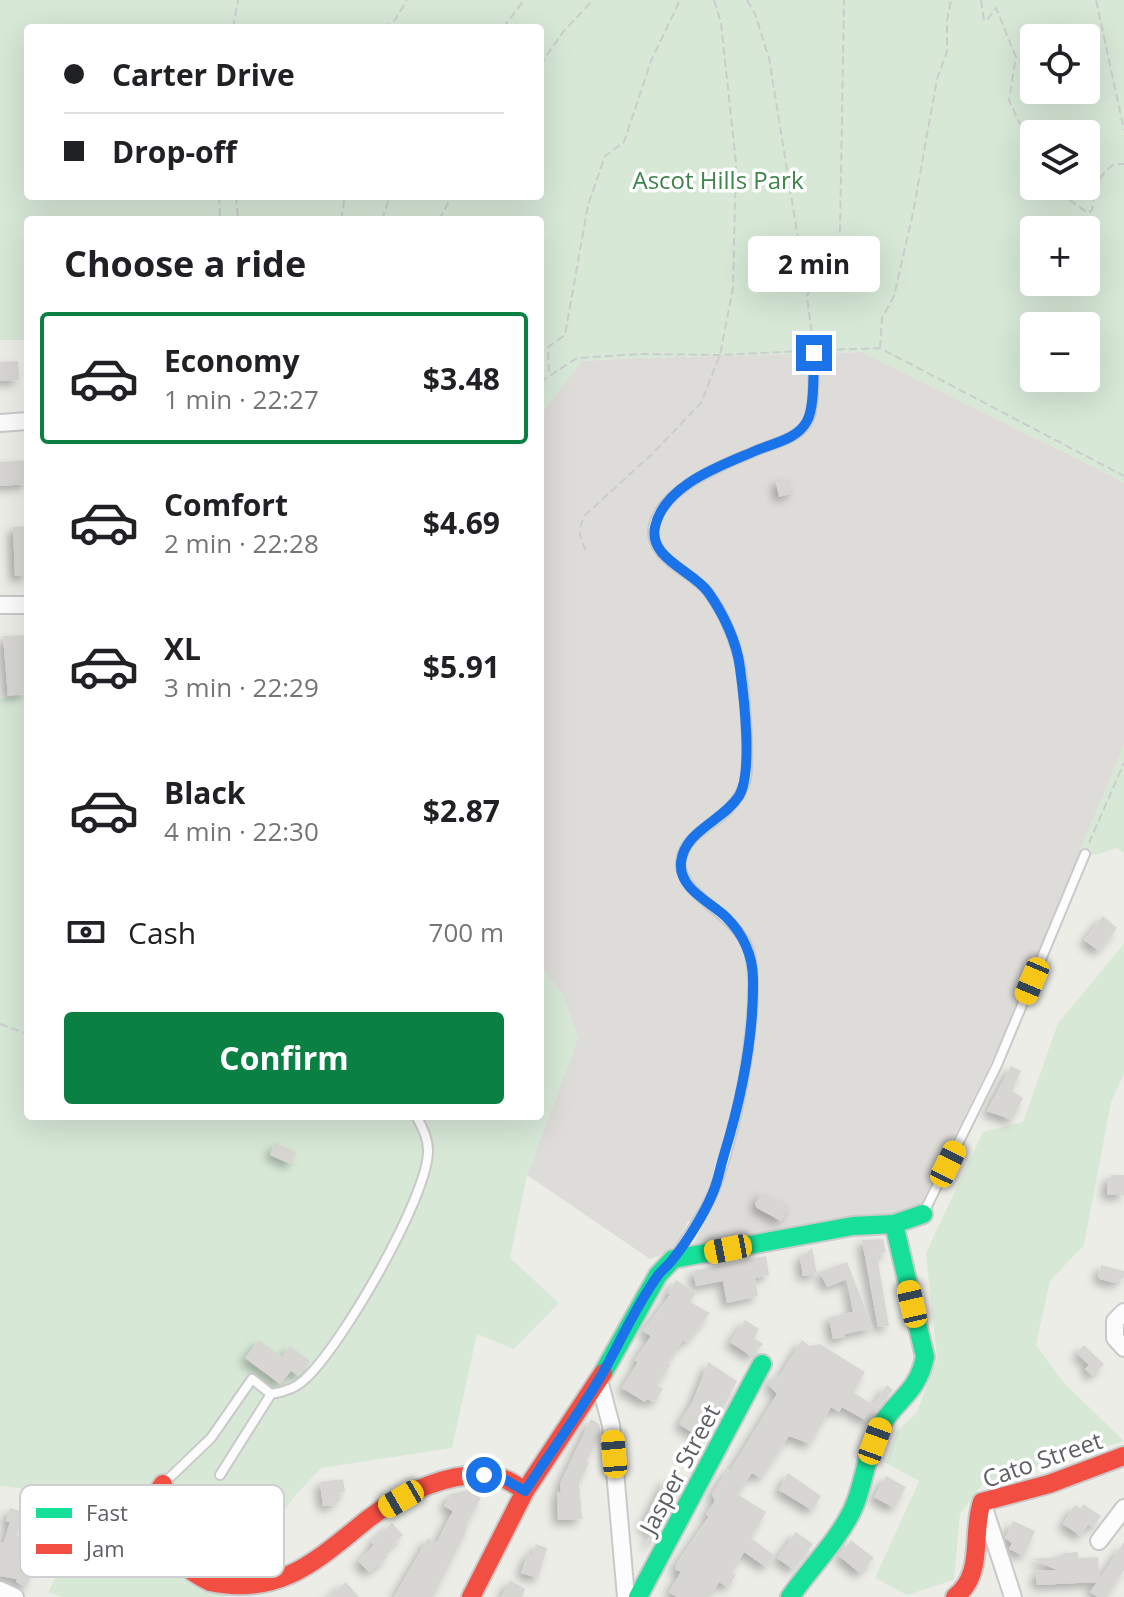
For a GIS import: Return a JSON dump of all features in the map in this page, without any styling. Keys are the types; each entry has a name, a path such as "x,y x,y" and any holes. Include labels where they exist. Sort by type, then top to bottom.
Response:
{"street":[{"path":"0,423 24,421"},
{"path":"0,605 24,605"},
{"path":"471,1597 525,1491 599,1380 658,1275 673,1259 825,1231 894,1224 923,1214"},
{"path":"790,1597 851,1514 861,1492 881,1424 913,1391 922,1374 925,1357 894,1224"},
{"path":"1124,1312 1115,1321 1115,1338 1124,1348"},
{"name":"Jasper Street","path":"638,1597 762,1364"},
{"path":"599,1380 611,1425 626,1597"},
{"name":"Cato Street","path":"955,1597 965,1592 974,1572 976,1516 982,1502 1049,1484 1124,1456"},
{"path":"202,1577 217,1585 252,1593 272,1590 313,1568 370,1517 429,1486 484,1475 500,1477 525,1491"},
{"path":"982,1502 1013,1597"},
{"path":"1099,1541 1124,1508"},
{"path":"0,1590 15,1597"}],"lane":[{"path":"673,1259 712,1195 737,1114 754,1007 746,944 727,918 697,895 685,881 680,865 685,847 730,807 746,780 740,665 734,642 707,590 666,557 656,546 653,531 660,512 671,496 706,474 787,439 802,429 810,418 814,352"},
{"path":"923,1214 997,1065 1085,854"},
{"path":"220,1475 271,1394 288,1391 304,1380 333,1346 409,1217 429,1151 418,1120"},
{"path":"163,1484 211,1438 252,1379 271,1394"}],"path":[{"path":"234,24 238,0"},
{"path":"389,24 407,0"},
{"path":"506,24 524,0"},
{"path":"544,59 563,32 593,0"},
{"path":"549,375 548,347 565,335 588,205 605,156 624,142 651,61 680,0"},
{"path":"586,550 579,529 584,516 651,455 701,403 720,355 733,288 736,163 721,23 714,0"},
{"path":"747,0 755,14 769,58 802,263 813,284"},
{"path":"814,352 807,296 834,249 840,231 844,0"},
{"path":"880,348 882,318 894,296 913,213 937,79 947,51 951,0"},
{"path":"981,0 984,20 996,8 1016,57 1009,100 1020,124"},
{"path":"1096,0 1124,130"},
{"path":"1100,178 1115,164 1124,164"},
{"path":"1070,200 1088,213 1092,210 1094,200"},
{"path":"544,379 577,358 880,348 1124,476"},
{"path":"1085,854 1124,763"},
{"path":"0,1024 24,1033"}],"shaded area":[{"path":"862,352 1124,482 1124,746 999,1046 917,1212 692,1247 702,1226 688,1221 674,1250 650,1259 527,1175 578,1038 562,993 544,971 544,410 581,361"}],"green space":[{"name":"Ascot Hills Park","path":"0,0 1124,0 1124,482 862,352 581,361 544,410 544,216 24,216 24,340 0,340"},
{"path":"24,695 24,1120 544,1120 544,971 562,993 578,1038 527,1175 510,1258 559,1303 514,1349 477,1334 452,1448 321,1468 284,1511 284,1485 0,1486 0,698"},
{"path":"1124,746 1124,853 1117,848 1089,854 1080,849"},
{"path":"1124,944 1124,1074 1111,1102 1084,1245 1050,1281 1036,1345 1064,1383 1124,1441 982,1485 960,1514 954,1580 907,1595 875,1578 919,1481 886,1463 897,1431 917,1412 937,1359 926,1253 983,1132 1023,1122 1058,1023"},
{"path":"56,1577 238,1577 227,1597 61,1597 48,1592"}],"building":[{"path":"18,361 19,380 0,381 0,362"},
{"path":"24,460 24,484 0,486 0,462"},
{"path":"790,478 793,493 779,497 776,482"},
{"path":"24,526 24,576 15,576 13,527"},
{"path":"24,635 24,693 8,696 3,636"},
{"path":"1103,916 1117,928 1099,951 1084,940"},
{"path":"1011,1066 1021,1071 1012,1091 1023,1098 1012,1120 987,1111"},
{"path":"275,1143 296,1152 291,1164 270,1155"},
{"path":"1111,1175 1124,1175 1124,1195 1107,1195 1107,1179 1111,1179"},
{"path":"762,1192 790,1205 781,1221 757,1208 755,1204"},
{"path":"883,1239 886,1252 877,1256 889,1326 878,1327 862,1240"},
{"path":"812,1248 817,1274 803,1276 800,1258"},
{"path":"766,1256 769,1275 755,1278 758,1296 727,1303 723,1281 696,1286 693,1271"},
{"path":"847,1262 873,1328 833,1339 829,1317 853,1312 847,1279 827,1287 820,1272"},
{"path":"1101,1265 1124,1271 1124,1277 1115,1283 1100,1279"},
{"path":"676,1280 696,1293 690,1302 710,1313 687,1342 683,1340 668,1362 671,1364 657,1385 663,1389 654,1402 647,1399 645,1402 622,1388 651,1336 643,1331 670,1295 668,1293"},
{"path":"745,1320 759,1329 754,1338 763,1344 751,1356 730,1342"},
{"path":"259,1340 282,1357 290,1346 310,1361 298,1376 291,1371 280,1384 245,1358"},
{"path":"802,1340 809,1346 820,1344 865,1372 853,1392 873,1405 887,1385 893,1390 867,1421 842,1407 839,1412 831,1407 810,1444 789,1436 761,1478 752,1473 737,1494 766,1512 751,1538 774,1555 766,1567 744,1552 732,1572 736,1575 728,1587 719,1582 710,1597 677,1597 669,1592 681,1572 675,1569 677,1563 709,1516 706,1514 715,1501 712,1494 728,1469 730,1471 777,1394 769,1385 776,1375 779,1377"},
{"path":"1084,1345 1104,1364 1093,1376 1085,1369 1089,1365 1077,1353"},
{"path":"708,1362 737,1381 708,1436 703,1432 699,1437 679,1424 693,1401"},
{"path":"591,1419 599,1424 601,1433 586,1461 589,1463 579,1483 582,1519 558,1520 557,1492 561,1492 560,1484"},
{"path":"788,1473 821,1496 812,1510 779,1490"},
{"path":"886,1476 906,1487 894,1508 874,1497"},
{"path":"343,1479 345,1492 339,1493 340,1501 334,1501 335,1505 323,1506 320,1482"},
{"path":"665,1479 680,1488 650,1544 647,1543 652,1531 642,1526"},
{"path":"467,1490 481,1498 433,1597 394,1597 428,1538 437,1542 453,1511 444,1506 451,1494"},
{"path":"1083,1504 1101,1516 1093,1527 1088,1524 1081,1536 1063,1524 1075,1505 1081,1509"},
{"path":"10,1508 20,1511 17,1535 20,1536 20,1577 30,1577 27,1587 16,1582 17,1579 0,1576 0,1542 4,1542 10,1522 6,1521"},
{"path":"1013,1521 1035,1531 1024,1556 1009,1549 1012,1543 1005,1538"},
{"path":"392,1523 403,1535 384,1553 388,1557 369,1572 358,1561 374,1545 371,1542"},
{"path":"796,1532 813,1544 793,1569 777,1558"},
{"path":"851,1540 874,1558 860,1573 839,1556"},
{"path":"1124,1542 1124,1570 1106,1597 1090,1592 1097,1582 1037,1585 1036,1571 1057,1570 1032,1559 1078,1552 1078,1558 1098,1557 1100,1578"},
{"path":"536,1544 547,1548 538,1578 521,1573 528,1553 532,1555"},
{"path":"510,1580 525,1589 522,1597 501,1597"},
{"path":"346,1582 359,1597 328,1597"}],"traffic: fast":[{"path":"790,1597 846,1523 879,1429 911,1389 921,1370 925,1357 894,1224 923,1214"},
{"path":"603,1373 658,1275 673,1259 853,1226 894,1224"},
{"path":"638,1597 762,1364"}],"traffic: jam":[{"path":"471,1597 525,1491 603,1373"},
{"path":"955,1597 964,1588 974,1565 982,1502 1049,1484 1124,1456"},
{"path":"284,1576 315,1560 381,1509 429,1485 447,1479 481,1475 502,1478 525,1491"},
{"path":"201,1577 210,1582 235,1585 258,1584 283,1577"}],"route":[{"path":"484,1475 500,1477 525,1491 599,1380 658,1275 673,1259 712,1195 731,1135 754,1007 753,970 746,944 727,918 697,895 685,881 680,865 685,847 699,832 722,816 738,798 746,780 740,665 734,642 707,590 666,557 656,546 653,531 660,512 671,496 706,474 787,439 802,429 810,418 814,353"}]}
